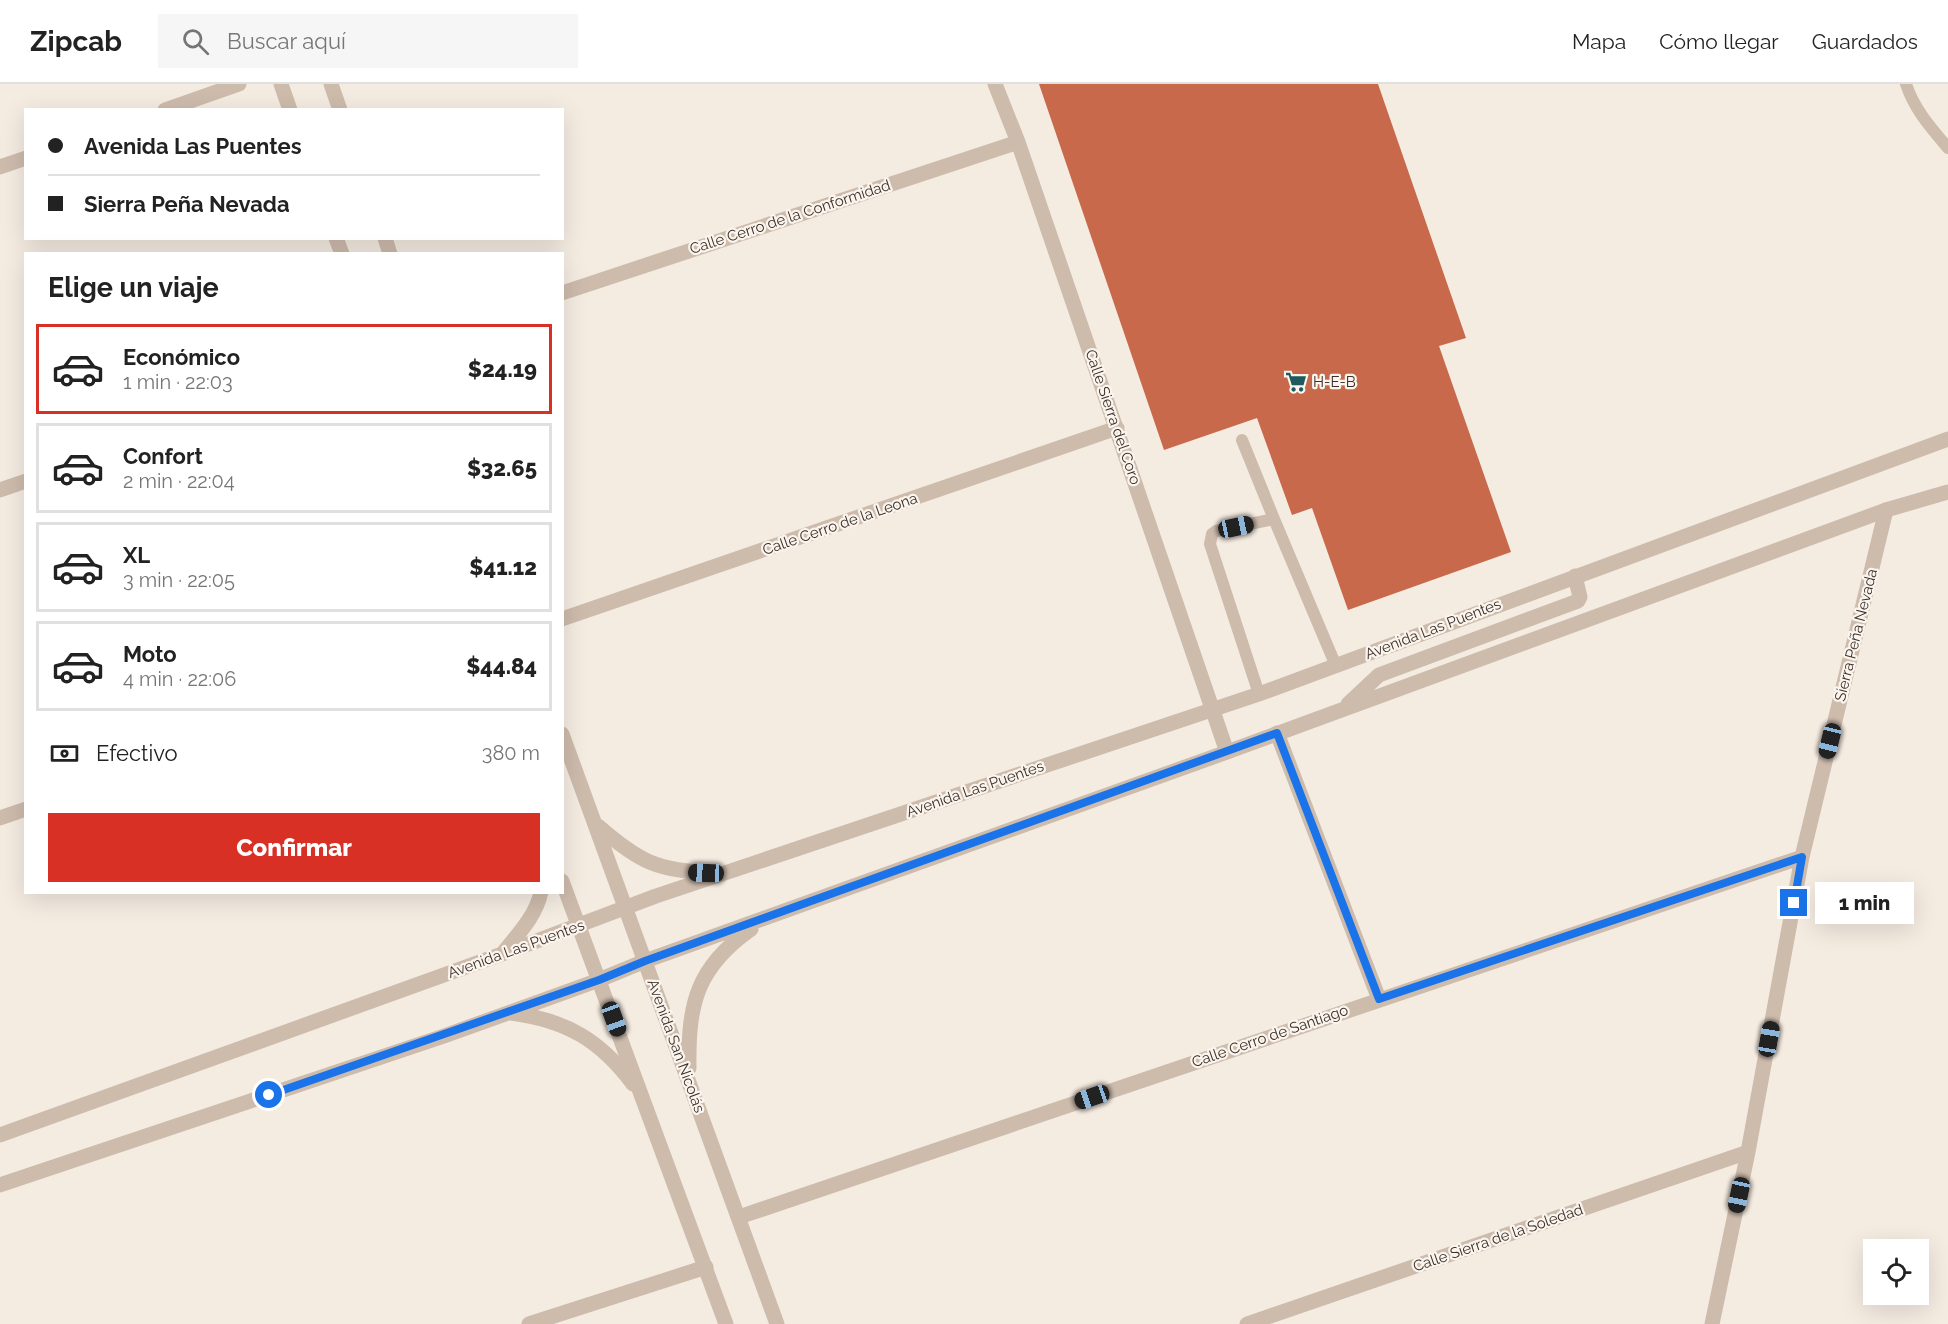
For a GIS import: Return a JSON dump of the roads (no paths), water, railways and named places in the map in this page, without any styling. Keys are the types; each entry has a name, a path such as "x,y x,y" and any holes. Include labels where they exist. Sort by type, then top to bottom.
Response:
{"street":[{"path":"171,108 239,84"},
{"path":"281,84 289,108"},
{"path":"331,84 339,108"},
{"name":"Calle Sierra del Coro","path":"995,84 1117,428 1227,752"},
{"name":"Calle Cerro de la Conformidad","path":"564,292 1017,142"},
{"path":"0,167 24,159"},
{"name":"Calle Cerro de la Leona","path":"564,618 1117,428"},
{"name":"Avenida Las Puentes","path":"0,1135 627,907 1259,694 1948,439"},
{"path":"0,490 24,482"},
{"path":"0,1185 599,980 645,961 1227,752 1886,510 1948,492"},
{"name":"Sierra Peña Nevada","path":"1712,1324 1748,1152 1802,857 1886,510"},
{"path":"1346,707 1379,675 1578,602 1580,597 1575,576"},
{"path":"1277,733 1379,999"},
{"name":"Avenida San Nicolás","path":"564,739 777,1324"},
{"path":"0,818 24,810"},
{"path":"597,825 626,851 657,866 690,872 722,874"},
{"name":"Calle Cerro de Santiago","path":"739,1217 1802,857"},
{"path":"564,887 726,1324"},
{"path":"502,954 527,924 539,903 541,894"},
{"path":"689,1080 691,1015 704,976 728,946 767,917"},
{"path":"508,1012 537,1016 568,1026 619,1066 643,1096"},
{"name":"Calle Sierra de la Soledad","path":"1247,1324 1748,1152"},
{"path":"529,1324 706,1267"}],"lane":[{"path":"1906,84 1910,96 1926,122 1948,148"},
{"path":"1242,440 1336,666"},
{"path":"1259,694 1210,540 1216,531 1274,519"}],"place":[{"name":"H-E-B","path":"1296,382"}]}
